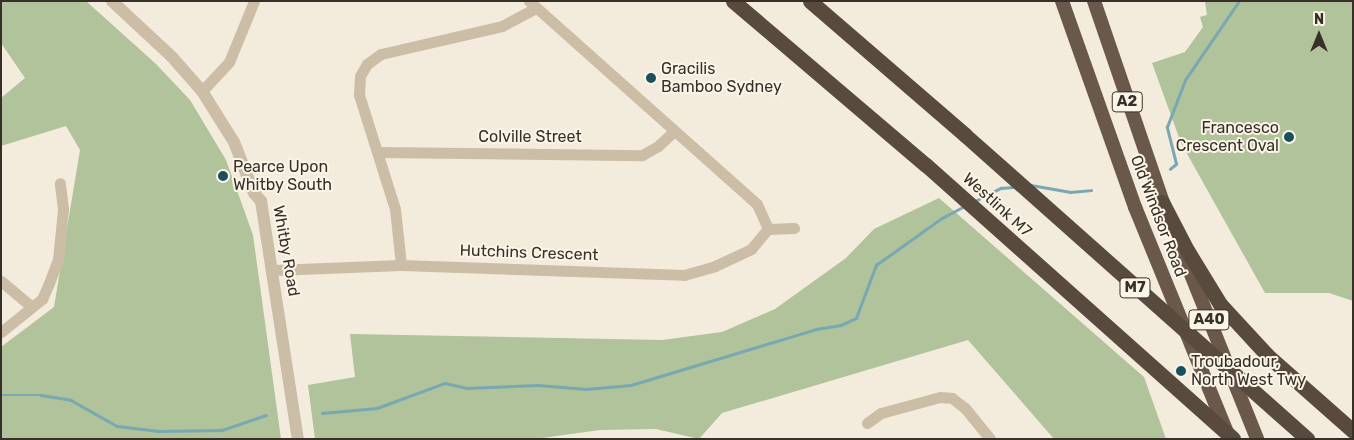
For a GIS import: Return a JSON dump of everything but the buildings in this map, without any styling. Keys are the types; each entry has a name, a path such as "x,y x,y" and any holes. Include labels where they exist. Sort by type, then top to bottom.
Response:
{"highway":[{"name":"Westlink M7","path":"733,1 926,165 1232,439"},
{"name":"Westlink M7","path":"810,1 965,135 1307,439"},
{"name":"Old Windsor Road","path":"1062,1 1134,207 1232,439"},
{"name":"Old Windsor Road","path":"1094,1 1162,202 1256,439"},
{"path":"1162,202 1187,250 1220,304 1267,355 1353,431"}],"street":[{"name":"Whitby Road","path":"112,1 172,57 202,91 234,142 254,193 261,201 274,270 298,439"},
{"path":"202,91 229,62 254,1"},
{"path":"401,265 395,209 359,95 360,76 366,64 381,54 502,26 533,5 673,132 757,204 768,229 794,228"},
{"name":"Colville Street","path":"378,152 642,155 658,146 673,132"},
{"path":"1,332 42,299 58,260 63,209 60,183"},
{"name":"Hutchins Crescent","path":"274,270 401,265 684,275 716,266 752,248 768,229"},
{"path":"1,280 32,307"},
{"path":"867,423 881,413 940,397 952,398 965,408 990,439"}],"green space":[{"path":"1,1 86,1 156,64 190,100 226,160 253,235 281,439 1,439 1,347 54,307 80,150 66,126 1,146 1,98 25,78 1,43"},
{"path":"1353,1 1353,301 1329,293 1265,293 1181,143 1152,63 1185,52 1203,27 1200,17 1207,15 1205,2"},
{"path":"939,198 1144,377 1166,439 1054,439 968,340 722,413 699,439 656,429 600,430 535,439 315,439 308,385 355,377 350,334 662,340 722,332 775,309 846,258 874,229"}],"waterway":[{"path":"1170,169 1176,164 1167,127 1185,80 1239,1"},
{"path":"1031,185 1070,192 1091,190"},
{"path":"975,201 1001,188 1013,187"},
{"path":"322,413 377,408 445,383 466,388 538,385 586,389 631,385 816,329 841,325 856,318 876,265 942,218 965,206"},
{"path":"1,395 41,395 71,400 117,426 159,431 222,430 266,415"}],"place":[{"name":"Gracilis Bamboo Sydney","path":"651,78"},
{"name":"Francesco Crescent Oval","path":"1289,137"},
{"name":"Pearce Upon Whitby South","path":"223,176"},
{"name":"Troubadour, North West Twy","path":"1181,371"}]}
